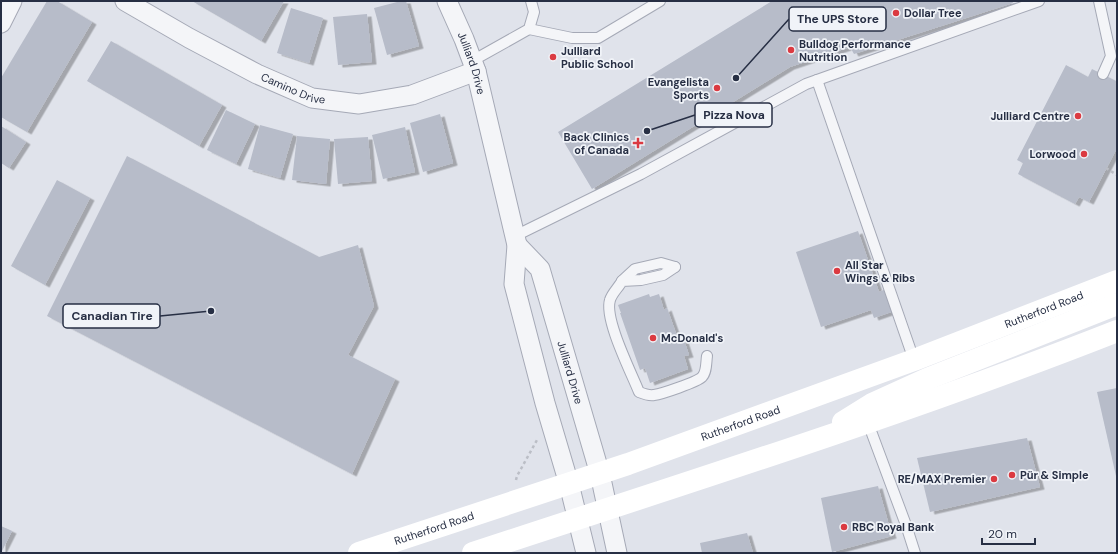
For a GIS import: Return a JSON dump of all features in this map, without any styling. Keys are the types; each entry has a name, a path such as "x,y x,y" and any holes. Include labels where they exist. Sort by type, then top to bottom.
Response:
{"main road":[{"name":"Rutherford Road","path":"359,553 600,474 914,360 1117,281"},
{"path":"813,441 872,404 927,379 1117,304"},
{"path":"473,553 868,423 1050,358 1117,331"}],"street":[{"path":"1,23 12,1"},
{"name":"Camino Drive","path":"125,1 189,38 243,66 312,98 359,104 412,94 474,66"},
{"name":"Julliard Drive","path":"447,1 474,66 516,241 514,284 545,403 569,484 586,553"},
{"name":"Julliard Drive","path":"516,241 540,269 600,474 617,553"}],"lane":[{"path":"474,66 529,29 534,12 531,1"},
{"path":"529,29 572,38 598,38 660,1"},
{"path":"516,241 806,84 1039,1"},
{"path":"1099,1 1111,56 1103,74"},
{"path":"817,80 914,360"},
{"path":"675,267 663,276 641,280 622,281 610,299 609,310 616,335 639,392 648,395 655,395 670,391 701,378 705,372 707,356"},
{"path":"868,423 915,553"}],"path":[{"path":"1106,168 1117,175"},
{"path":"515,484 517,476 537,439"}],"building":[{"path":"47,1 57,1 92,22 27,132 1,117 1,78"},
{"path":"192,1 284,1 261,41"},
{"path":"406,1 419,46 387,55 374,8"},
{"path":"772,1 1012,1 1013,3 854,54 850,47 790,67 592,189 558,132"},
{"path":"291,8 323,18 309,63 277,53"},
{"path":"367,14 372,62 338,65 333,17"},
{"path":"111,41 222,105 199,146 87,81"},
{"name":"Julliard Centre","path":"1066,65 1088,77 1092,69 1116,81 1115,83 1117,85 1117,148 1089,202 1079,197 1075,204 1018,174 1023,163 1017,160"},
{"path":"226,110 255,124 236,164 207,150"},
{"path":"440,114 453,163 423,172 410,123"},
{"path":"260,125 293,134 280,178 248,169"},
{"path":"1,126 26,142 9,168 1,163"},
{"path":"405,127 415,172 383,179 372,135"},
{"path":"297,136 330,139 326,184 292,180"},
{"path":"368,137 372,181 338,184 334,139"},
{"path":"127,156 319,257 358,245 374,306 348,355 395,379 352,474 47,316"},
{"path":"57,180 90,198 45,285 11,266"},
{"name":"All Star Wings & Ribs","path":"858,231 879,292 886,289 894,311 874,318 871,310 821,327 796,252"},
{"name":"McDonald's","path":"649,294 650,297 659,294 664,310 667,308 678,339 683,337 689,355 684,356 688,369 650,383 645,368 640,370 618,305"},
{"path":"1117,388 1117,476 1116,476 1097,392"},
{"path":"1027,438 1040,487 930,512 917,458"},
{"path":"878,486 892,536 832,552 821,498"},
{"path":"1,526 12,531 1,553"},
{"path":"747,533 753,553 702,553 700,543"}],"place":[{"name":"Dollar Tree","path":"896,13"},
{"name":"Bulldog Performance Nutrition","path":"791,50"},
{"name":"Julliard Public School","path":"553,57"},
{"name":"The UPS Store","path":"736,78"},
{"name":"Evangelista Sports","path":"717,88"},
{"name":"Julliard Centre","path":"1078,116"},
{"name":"Pizza Nova","path":"647,131"},
{"name":"Back Clinics of Canada","path":"638,143"},
{"name":"Lorwood","path":"1084,154"},
{"name":"All Star Wings & Ribs","path":"837,271"},
{"name":"Canadian Tire","path":"211,311"},
{"name":"McDonald's","path":"653,338"},
{"name":"Pür & Simple","path":"1012,475"},
{"name":"RE/MAX Premier","path":"994,479"},
{"name":"RBC Royal Bank","path":"844,527"}]}
